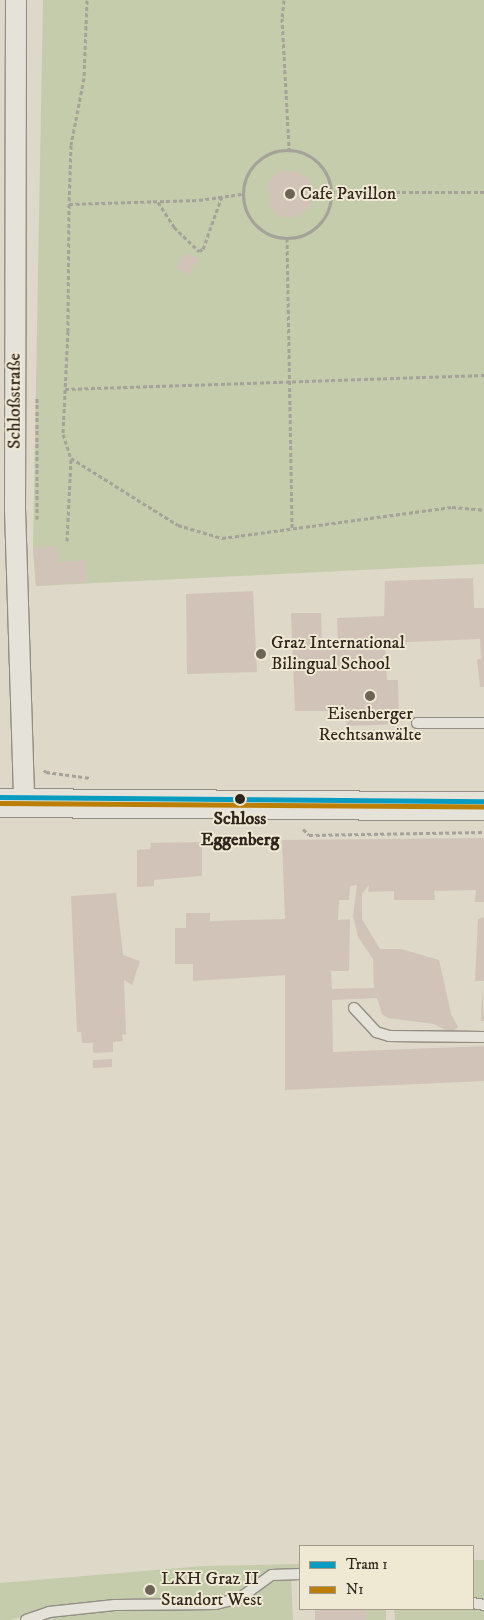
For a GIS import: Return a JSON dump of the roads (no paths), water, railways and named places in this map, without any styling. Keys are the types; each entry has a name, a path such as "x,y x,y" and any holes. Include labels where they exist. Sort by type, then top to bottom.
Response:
{"main road":[{"path":"12,802 484,806"}],"street":[{"name":"Schloßstraße","path":"12,802 15,509 16,0"}],"lane":[{"path":"417,723 484,723"},
{"path":"354,1008 376,1032 389,1036 484,1037"},
{"path":"26,1620 49,1612 115,1605 216,1604 240,1598 272,1575 299,1574"}],"tram line":[{"name":"1","path":"0,797 484,801"}],"place":[{"name":"Cafe Pavillon","path":"290,194"},
{"name":"Graz International Bilingual School","path":"261,654"},
{"name":"Eisenberger Rechtsanwälte","path":"370,696"},
{"name":"Schloss Eggenberg","path":"240,799"},
{"name":"LKH Graz II Standort West","path":"150,1590"}]}
